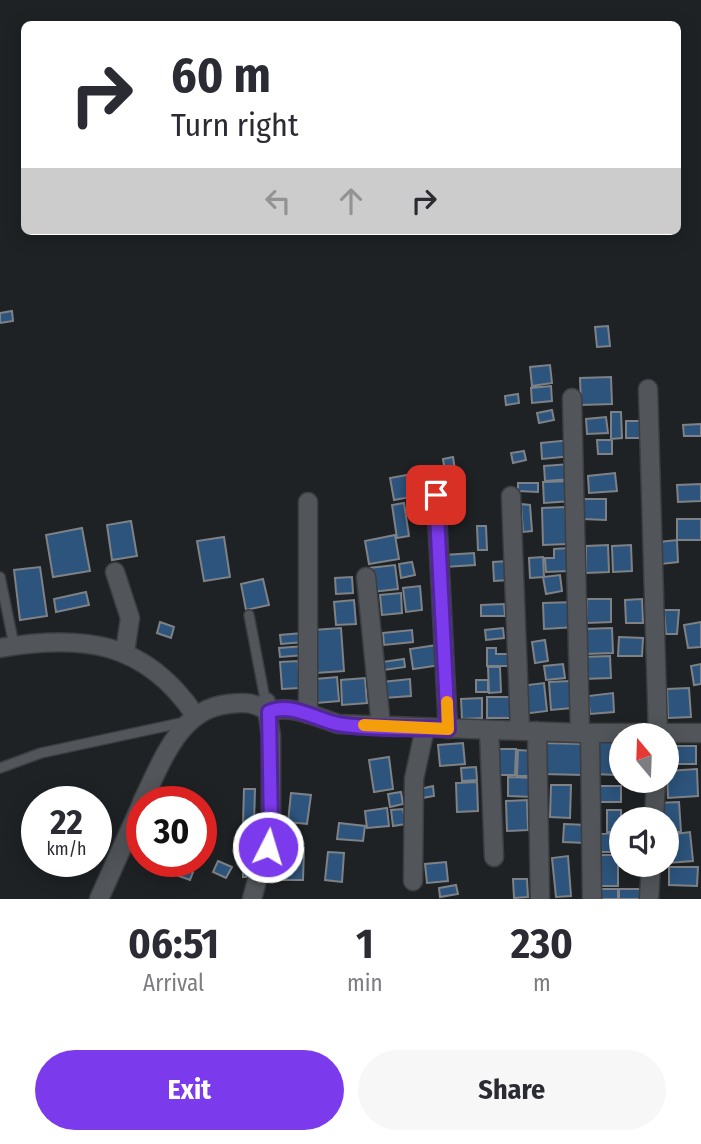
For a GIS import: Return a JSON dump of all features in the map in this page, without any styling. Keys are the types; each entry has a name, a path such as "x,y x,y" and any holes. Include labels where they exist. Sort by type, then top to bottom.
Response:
{"street":[{"path":"648,389 658,723"},
{"path":"572,398 592,899"},
{"path":"436,495 448,729"},
{"path":"511,496 540,899"},
{"path":"308,502 308,714"},
{"path":"115,572 130,618 125,652"},
{"path":"366,577 381,726"},
{"path":"7,647 76,640 125,652 146,664 168,683 193,718"},
{"path":"150,786 172,740 207,707 253,702 275,710 308,714 338,724 609,733"},
{"path":"253,899 270,839 267,706"},
{"path":"413,881 414,779 425,728"},
{"path":"489,730 494,857"},
{"path":"679,734 701,733"},
{"path":"99,899 126,838"},
{"path":"649,899 650,877"}],"lane":[{"path":"0,577 7,647"},
{"path":"249,615 267,706"},
{"path":"0,768 90,741 193,718"}],"building":[{"path":"12,311 13,321 0,323 0,313"},
{"path":"608,326 610,346 597,347 595,327"},
{"path":"550,365 552,383 532,386 530,367"},
{"path":"611,377 612,404 581,405 580,378"},
{"path":"551,386 552,401 532,403 531,388"},
{"path":"518,394 519,403 506,405 505,396"},
{"path":"552,410 554,420 539,423 537,413"},
{"path":"611,412 621,412 622,438 611,439"},
{"path":"606,417 608,433 587,434 586,419"},
{"path":"626,421 644,421 644,438 626,438"},
{"path":"701,424 701,436 684,436 683,425"},
{"path":"571,440 572,456 542,459 541,443"},
{"path":"597,440 612,440 612,454 598,454"},
{"path":"524,451 526,460 513,463 511,453"},
{"path":"453,457 455,470 445,472 443,459"},
{"path":"570,464 572,479 545,481 544,466"},
{"path":"418,473 421,495 394,500 390,478"},
{"path":"615,473 617,491 589,493 588,476"},
{"path":"571,481 572,501 544,503 543,482"},
{"path":"518,483 538,483 538,492 518,491"},
{"path":"701,484 701,501 678,502 677,485"},
{"path":"584,499 606,499 606,520 583,519"},
{"path":"404,503 409,536 397,538 392,505"},
{"path":"521,504 530,505 532,531 523,532"},
{"path":"565,507 567,544 543,545 542,508"},
{"path":"677,519 701,519 701,540 677,540"},
{"path":"131,521 137,556 112,560 107,525"},
{"path":"477,526 486,526 487,550 478,550"},
{"path":"82,528 90,571 53,577 46,535"},
{"path":"395,535 399,559 369,564 365,541"},
{"path":"224,537 230,577 204,581 197,541"},
{"path":"677,540 678,562 661,564 659,542"},
{"path":"608,545 609,572 586,573 586,546"},
{"path":"631,545 632,571 613,572 612,546"},
{"path":"568,548 569,571 546,572 545,558 554,558 554,549"},
{"path":"474,553 475,565 445,567 444,555"},
{"path":"543,557 544,577 530,578 529,558"},
{"path":"508,561 509,580 494,581 493,562"},
{"path":"412,562 415,575 401,578 399,564"},
{"path":"395,565 398,589 372,592 369,568"},
{"path":"40,567 47,616 20,620 14,570"},
{"path":"560,575 562,591 546,594 543,577"},
{"path":"352,577 353,593 336,594 335,578"},
{"path":"263,579 269,605 246,610 241,584"},
{"path":"420,586 422,610 406,612 403,588"},
{"path":"86,592 89,605 56,612 54,599"},
{"path":"401,593 402,613 382,615 380,595"},
{"path":"587,599 611,599 611,622 587,623"},
{"path":"642,599 643,623 626,623 625,600"},
{"path":"354,600 356,624 336,625 334,602"},
{"path":"575,602 576,627 544,629 543,603"},
{"path":"504,604 505,616 481,616 481,605"},
{"path":"664,610 679,610 677,634 666,634"},
{"path":"160,622 174,627 171,638 157,633"},
{"path":"701,622 701,647 688,648 684,625"},
{"path":"341,628 344,671 316,673 313,630"},
{"path":"503,628 504,638 486,640 485,630"},
{"path":"612,628 613,653 584,654 583,629"},
{"path":"412,630 413,642 384,645 383,633"},
{"path":"302,633 304,642 281,644 280,635"},
{"path":"619,637 643,638 642,656 618,656"},
{"path":"545,640 548,661 535,663 532,642"},
{"path":"437,645 441,665 413,669 410,649"},
{"path":"305,646 305,655 280,657 279,648"},
{"path":"487,648 496,648 496,654 508,654 508,666 487,666"},
{"path":"610,656 611,678 583,679 582,657"},
{"path":"404,659 405,667 383,670 382,662"},
{"path":"298,661 300,688 282,689 280,662"},
{"path":"563,664 565,678 546,680 544,666"},
{"path":"701,664 701,684 694,685 691,666"},
{"path":"488,667 500,667 501,692 489,693"},
{"path":"337,677 339,701 317,703 316,679"},
{"path":"365,678 367,703 342,705 341,680"},
{"path":"410,679 411,696 384,698 382,682"},
{"path":"476,680 488,680 488,692 476,692"},
{"path":"570,681 572,708 551,710 549,682"},
{"path":"544,683 547,711 523,714 519,686"},
{"path":"689,688 691,717 668,718 667,689"},
{"path":"613,693 614,712 590,714 588,696"},
{"path":"487,697 515,697 515,718 487,718"},
{"path":"482,698 482,718 462,719 461,699"},
{"path":"595,737 609,737 609,775 594,774"},
{"path":"463,743 465,764 440,766 438,745"},
{"path":"543,743 584,744 583,775 542,774"},
{"path":"679,746 696,746 696,764 679,764"},
{"path":"496,749 516,749 515,775 495,775"},
{"path":"518,750 534,751 533,776 517,776"},
{"path":"389,757 393,789 374,792 369,760"},
{"path":"476,767 477,780 462,781 461,768"},
{"path":"697,769 698,796 668,798 668,793 679,793 679,770"},
{"path":"508,777 535,778 534,797 508,796"},
{"path":"477,782 478,811 457,812 456,783"},
{"path":"551,785 571,785 570,818 550,817"},
{"path":"433,786 434,796 417,799 416,790"},
{"path":"597,786 609,786 609,793 621,793 621,802 597,802"},
{"path":"244,789 255,789 254,823 243,823"},
{"path":"401,792 403,804 390,807 388,794"},
{"path":"291,793 311,795 307,824 288,822"},
{"path":"527,800 528,830 507,831 506,801"},
{"path":"679,802 681,832 679,807 656,807 656,803"},
{"path":"387,808 389,826 367,828 365,811"},
{"path":"403,809 406,824 393,826 391,810"},
{"path":"607,810 609,810 609,832"},
{"path":"339,823 365,826 363,841 337,839"},
{"path":"564,824 587,825 586,843 563,842"},
{"path":"690,832 693,861 679,862 679,833"},
{"path":"609,833 609,852 597,852 597,834"},
{"path":"244,845 254,845 253,877 243,877"},
{"path":"281,848 304,848 303,880 281,880"},
{"path":"328,852 344,853 342,882 325,880"},
{"path":"599,855 609,855 609,877 618,877 618,886 599,886"},
{"path":"568,856 571,896 556,897 552,858"},
{"path":"218,861 232,867 226,878 217,874"},
{"path":"446,862 448,881 427,883 425,864"},
{"path":"679,867 698,867 697,886 669,885 669,877 679,877"},
{"path":"513,879 527,879 528,897 514,898"},
{"path":"456,885 458,894 440,897 439,888"},
{"path":"600,889 618,889 618,899 599,899"},
{"path":"619,889 640,889 640,899 619,899"}],"slow traffic":[{"path":"364,725 448,729 447,702"}],"route":[{"path":"268,847 271,828 269,712 275,710 303,713 338,724 448,729 436,495"}]}
